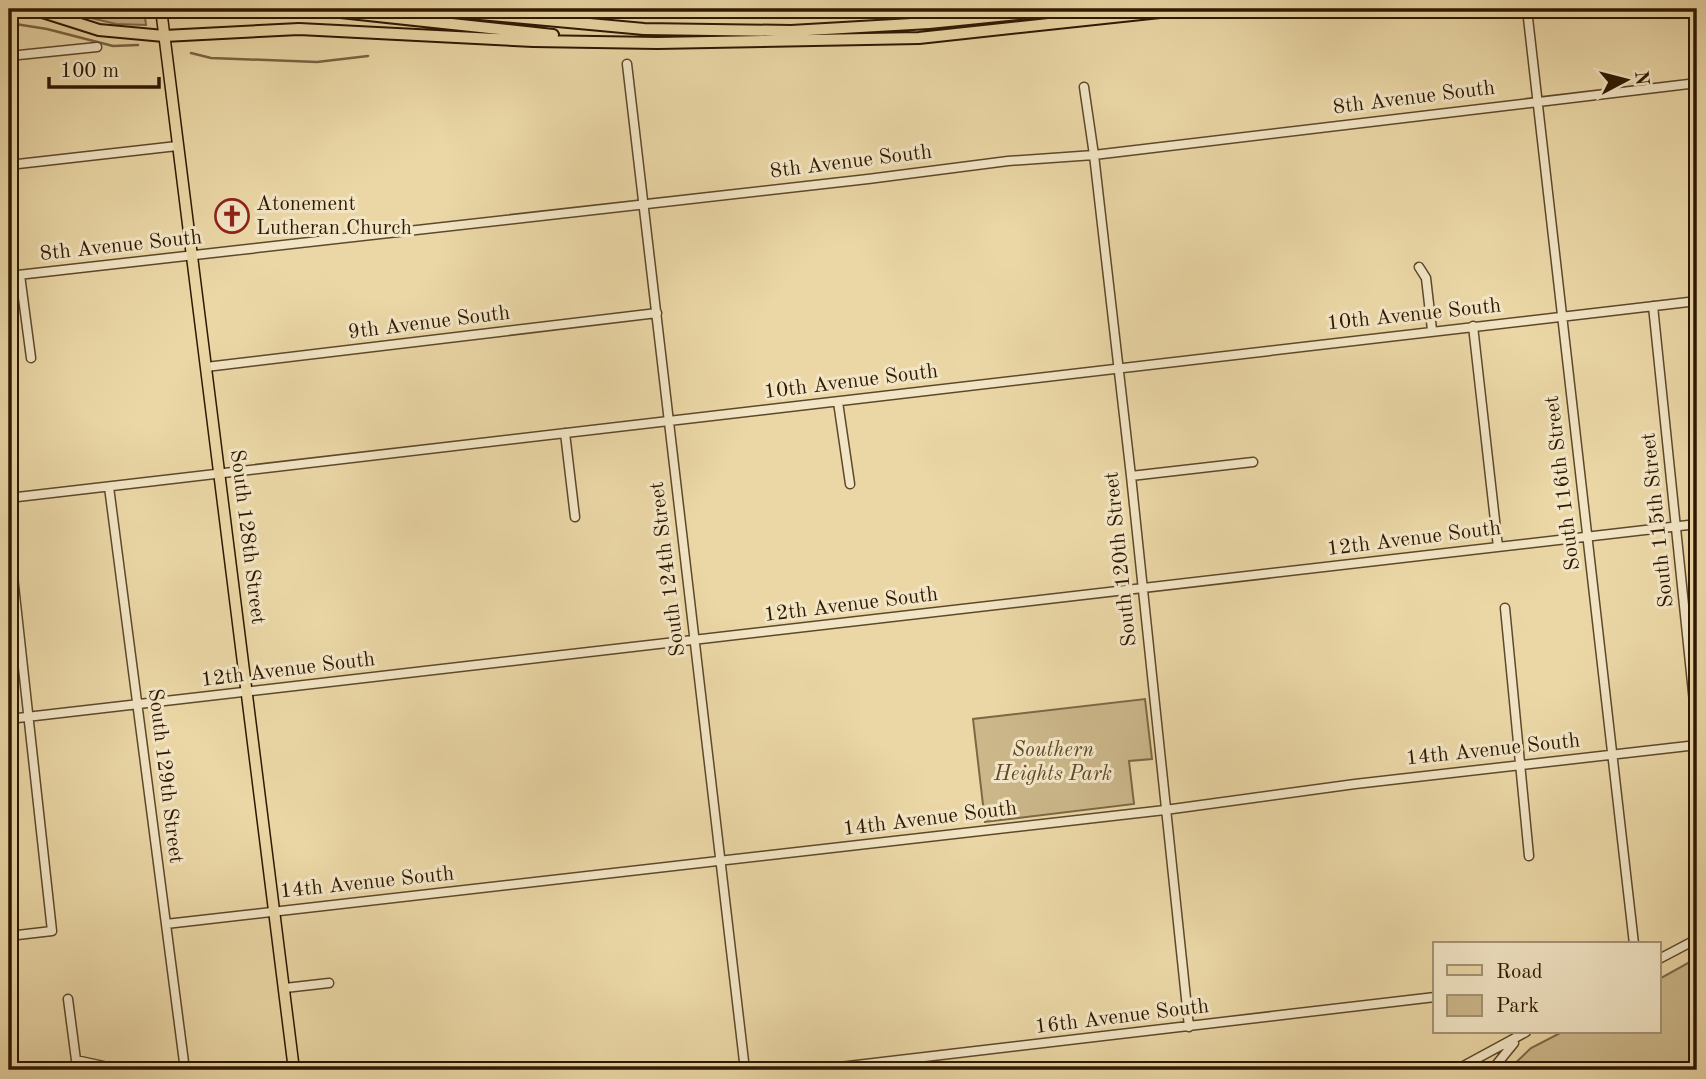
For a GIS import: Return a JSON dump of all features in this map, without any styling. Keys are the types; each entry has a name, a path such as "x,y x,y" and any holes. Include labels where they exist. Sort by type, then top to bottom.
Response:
{"highway":[{"path":"33,9 99,30 164,36 299,29 533,41 657,43 919,38 1188,9"},
{"path":"313,9 615,42"},
{"path":"425,9 645,29 790,31 929,23 1069,9"},
{"path":"482,9 579,23"}],"main road":[{"name":"South 128th Street","path":"161,9 294,1070"}],"street":[{"name":"South 116th Street","path":"1528,18 1634,942"},
{"path":"9,57 97,47"},
{"name":"South 124th Street","path":"627,64 745,1070"},
{"name":"8th Avenue South","path":"9,276 1008,161 1094,155 1697,83"},
{"name":"South 120th Street","path":"1084,87 1130,476 1189,1027"},
{"path":"9,166 177,146"},
{"path":"1419,267 1426,278 1432,330"},
{"path":"20,275 31,358"},
{"name":"10th Avenue South","path":"9,498 1697,301"},
{"name":"South 115th Street","path":"1653,306 1697,731"},
{"name":"9th Avenue South","path":"206,367 657,313"},
{"path":"1473,326 1498,547"},
{"path":"838,402 850,484"},
{"path":"565,433 575,517"},
{"path":"1130,476 1253,462"},
{"name":"South 129th Street","path":"109,487 185,1070"},
{"name":"12th Avenue South","path":"9,719 1697,524"},
{"path":"9,540 52,931 9,936"},
{"path":"1505,608 1529,856"},
{"name":"14th Avenue South","path":"166,924 1165,810 1521,764 1697,745"},
{"path":"1660,958 1697,939"},
{"path":"285,988 329,983"},
{"name":"16th Avenue South","path":"814,1070 1433,997"},
{"path":"68,999 76,1060 122,1070"},
{"path":"1459,1070 1523,1034"},
{"path":"1459,1070 1493,1069 1508,1048 1525,1034"}],"green space":[{"path":"53,9 144,9 146,25 116,24"},
{"name":"Southern Heights Park","path":"1145,699 1152,759 1129,761 1134,804 985,822 973,719"},
{"path":"1697,958 1697,1070 1508,1070 1531,1048 1558,1034 1660,1034 1660,978"}],"waterway":[{"path":"9,23 47,29 113,46 138,45"},
{"path":"191,53 211,58 317,62 368,56"}],"place":[{"name":"Atonement Lutheran Church","path":"232,216"}]}
